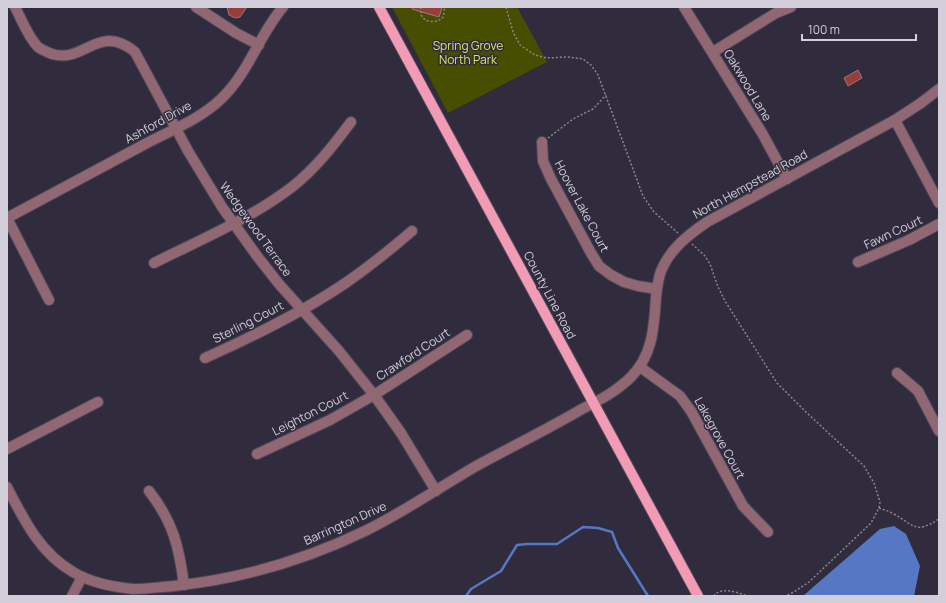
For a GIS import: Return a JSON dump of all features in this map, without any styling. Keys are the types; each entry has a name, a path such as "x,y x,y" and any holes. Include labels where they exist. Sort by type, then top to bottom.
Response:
{"main road":[{"name":"County Line Road","path":"379,7 698,596"}],"street":[{"name":"Wedgewood Terrace","path":"15,7 33,41 44,51 69,56 103,41 116,42 128,47 138,56 208,185 233,224 266,267 339,351 374,395 401,433 436,491"},
{"path":"196,7 236,33 258,45"},
{"name":"Ashford Drive","path":"7,218 177,128 208,109 221,99 246,68 271,23 283,7"},
{"name":"Oakwood Lane","path":"684,7 762,133 787,179"},
{"path":"713,52 771,16 791,7"},
{"name":"North Hempstead Road","path":"593,403 619,388 640,367 646,357 651,344 657,289 662,269 669,255 685,238 706,222 894,120 921,103 939,89"},
{"path":"894,120 939,203"},
{"path":"154,263 233,224 272,201 292,186 320,161 351,122"},
{"name":"Hoover Lake Court","path":"542,142 543,162 599,266 624,282 657,289"},
{"path":"7,218 49,300"},
{"name":"Fawn Court","path":"858,262 909,240 939,224"},
{"name":"Sterling Court","path":"205,358 269,328 346,283 412,231"},
{"name":"Crawford Court","path":"374,395 467,335"},
{"name":"Lakegrove Court","path":"640,367 680,396 691,410 743,506 768,532"},
{"path":"897,373 918,391 939,431"},
{"name":"Leighton Court","path":"257,454 330,420 374,395"},
{"path":"7,449 98,402"},
{"name":"Barrington Drive","path":"82,577 109,585 135,589 184,585 236,576 313,553 369,529 478,466 593,403"},
{"path":"7,487 25,523 37,540 57,560 68,569 82,577 72,596"},
{"path":"149,491 159,505 174,534 181,557 184,585"}],"path":[{"path":"421,7 421,14 423,18 433,22 439,20 443,16 445,7"},
{"path":"506,7 513,32 520,45 535,55 547,58 567,57 583,59 591,65 598,75 606,95 643,196 654,212 705,256 710,264 718,287 725,300 777,383 864,466 874,483 880,502 879,508 871,523 809,582 785,596"},
{"path":"542,142 573,119 594,109 606,95"},
{"path":"879,508 893,513 914,527 927,526 939,519"},
{"path":"714,596 722,591 731,591 748,596"}],"green space":[{"name":"Spring Grove North Park","path":"392,7 517,7 547,62 448,113"}],"water":[{"path":"894,526 906,534 920,566 914,596 803,596 880,529"}],"building":[{"path":"227,7 247,7 240,17 235,18 229,15"},
{"path":"413,7 442,8 439,17 412,9"},
{"path":"858,70 862,78 848,86 844,78"}],"waterway":[{"path":"466,596 471,589 501,571 517,545 557,544 583,527 598,528 612,532 618,548 648,596"}]}
